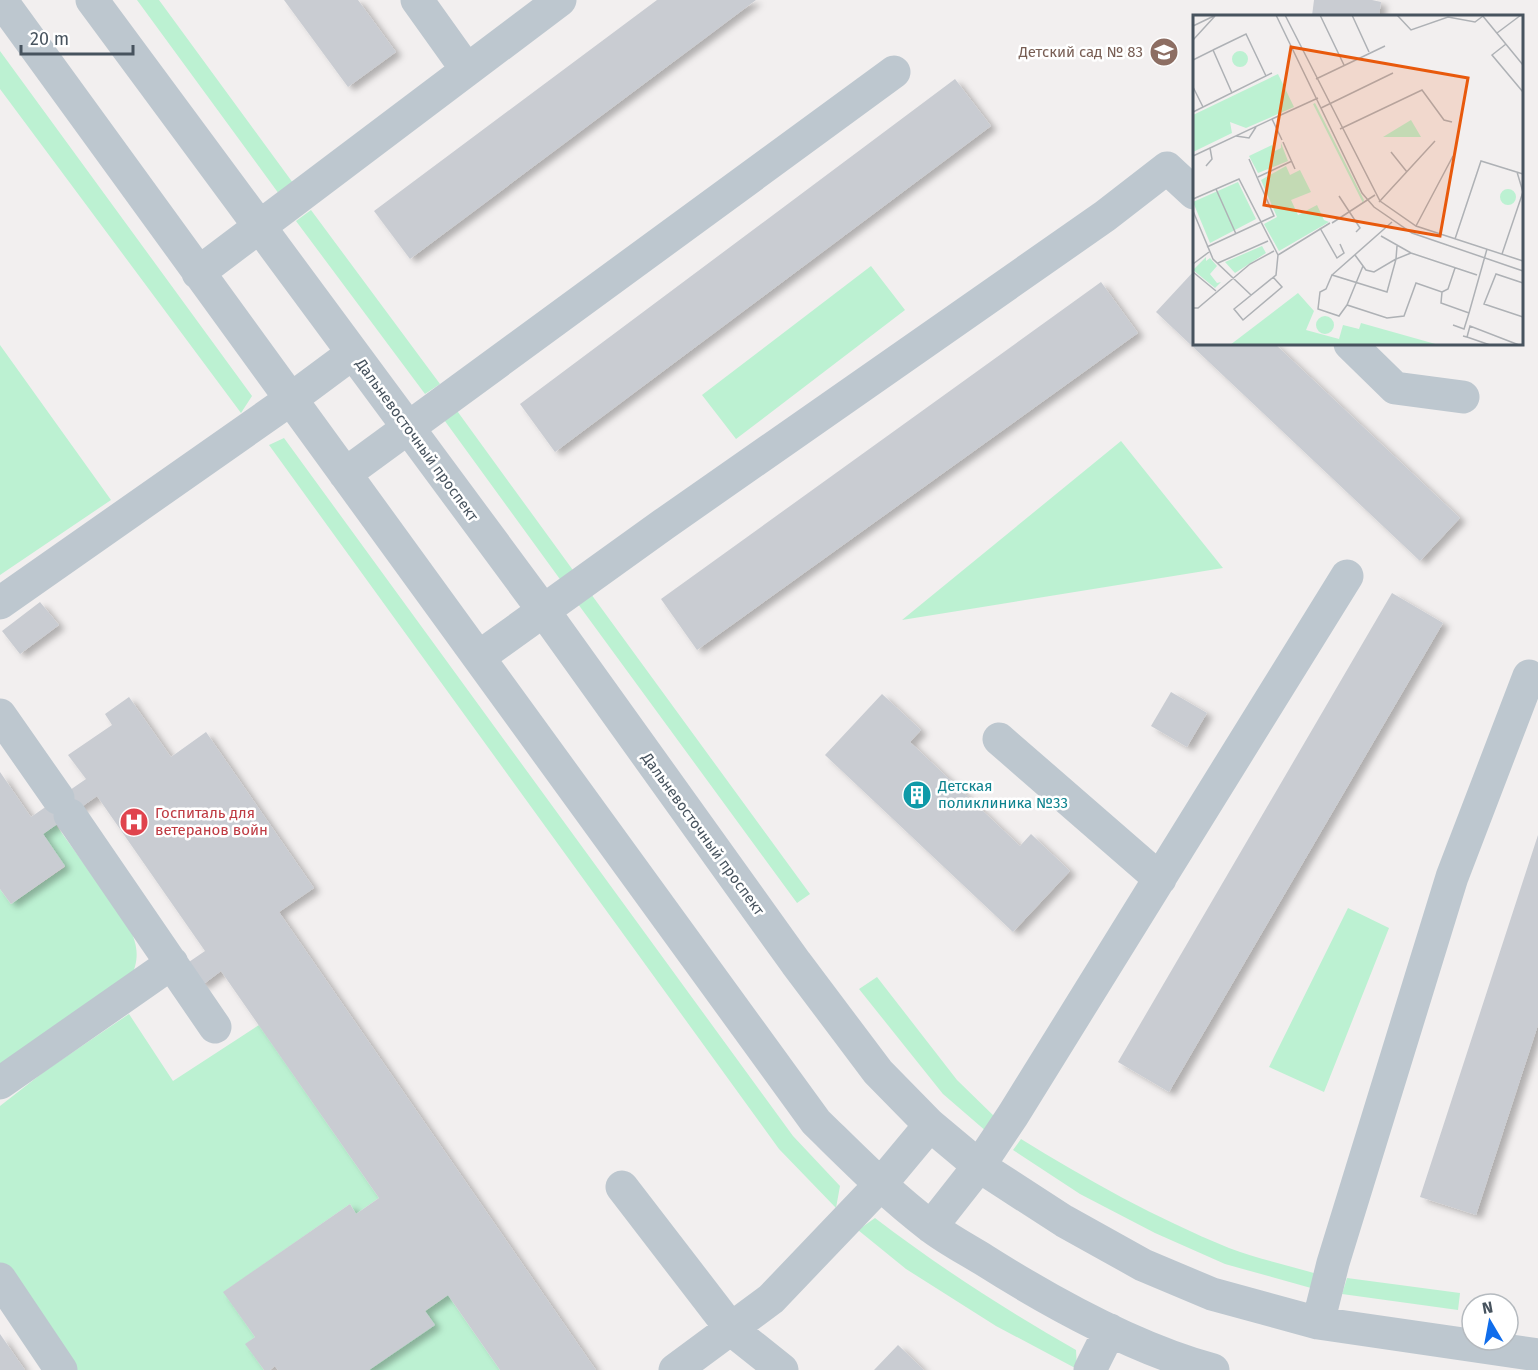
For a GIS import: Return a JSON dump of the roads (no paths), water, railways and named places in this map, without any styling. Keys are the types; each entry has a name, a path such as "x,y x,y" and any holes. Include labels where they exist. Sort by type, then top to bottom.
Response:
{"street":[{"path":"1,0 816,1122 880,1185 931,1227 1021,1284 1110,1330 1195,1365 1214,1370"},
{"name":"Дальневосточный проспект","path":"92,0 543,610 802,973 878,1072 930,1125 979,1166 1064,1221 1143,1265 1212,1294 1318,1323 1538,1355"},
{"path":"417,0 467,70"},
{"path":"198,273 560,0"},
{"path":"345,474 894,72"},
{"path":"479,657 1105,216 1167,168 1193,192"},
{"path":"1351,345 1395,388 1463,397"},
{"path":"0,603 353,353"},
{"path":"931,1227 979,1166 1347,576"},
{"path":"1318,1323 1333,1263 1452,877 1529,676"},
{"path":"0,715 215,1027"},
{"path":"999,739 1160,879"},
{"path":"0,1083 172,963"},
{"path":"675,1370 771,1299 880,1185 930,1125"},
{"path":"622,1187 732,1330 782,1370"},
{"path":"0,1279 61,1370"},
{"path":"1090,1370 1110,1330"}],"place":[{"name":"Детский сад № 83","path":"1164,52"},
{"name":"Детская поликлиника №33","path":"917,795"},
{"name":"Госпиталь для ветеранов войн","path":"134,822"}]}
